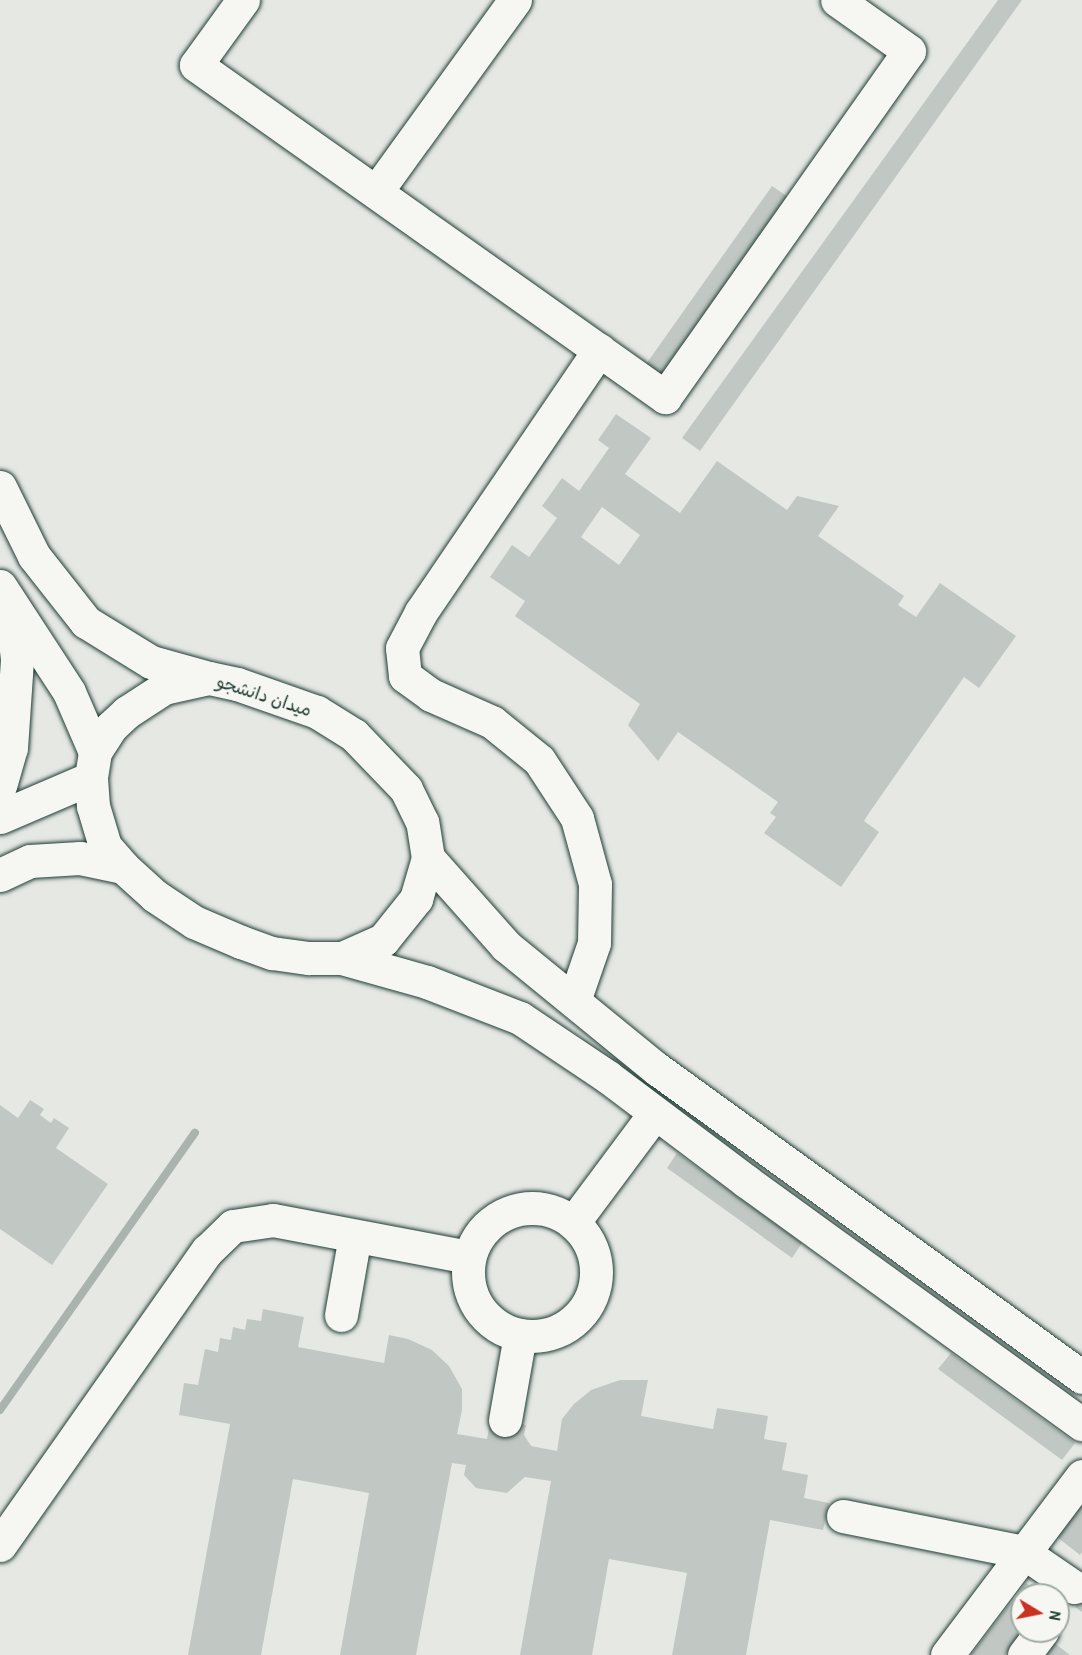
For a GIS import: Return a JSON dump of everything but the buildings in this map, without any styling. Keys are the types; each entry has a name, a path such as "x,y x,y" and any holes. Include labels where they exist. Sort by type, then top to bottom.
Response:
{"lane":[{"path":"243,0 196,65 665,397 909,51 837,0"},
{"path":"376,192 515,0"},
{"path":"574,1001 594,943 595,884 578,818 538,760 492,722 431,695 405,676 402,648 422,612 599,350"},
{"path":"0,487 34,555 86,622 151,663 209,678"},
{"path":"0,817 93,765 69,692 5,594"},
{"path":"0,786 11,748 17,659 5,594"},
{"name":"میدان دانشجو","path":"209,678 237,684 317,712 354,735 406,789 422,822 428,858 416,899 383,940 342,958 309,958 272,952 241,942 194,922 155,896 123,867 105,846 93,806 93,765 111,727 144,699 164,688 209,678"},
{"path":"0,875 30,861 80,858 123,867"},
{"path":"428,858 506,946 657,1069 1082,1377"},
{"path":"342,958 427,981 520,1018 608,1077 1082,1424"},
{"path":"573,1223 655,1113"},
{"path":"540,1207 569,1218 573,1223 590,1241 598,1272 591,1302 570,1326 541,1337 509,1334 483,1316 469,1289 469,1257 483,1229 509,1211 540,1207"},
{"path":"0,1545 207,1251 233,1226 273,1220 469,1257"},
{"path":"341,1315 355,1236"},
{"path":"505,1420 520,1335"},
{"path":"947,1655 1082,1476"},
{"path":"843,1516 1023,1552 1071,1590"}],"shaded area":[{"path":"0,0 1082,0 1082,1655 0,1655"}],"waterway":[{"path":"0,1410 195,1133"}]}
